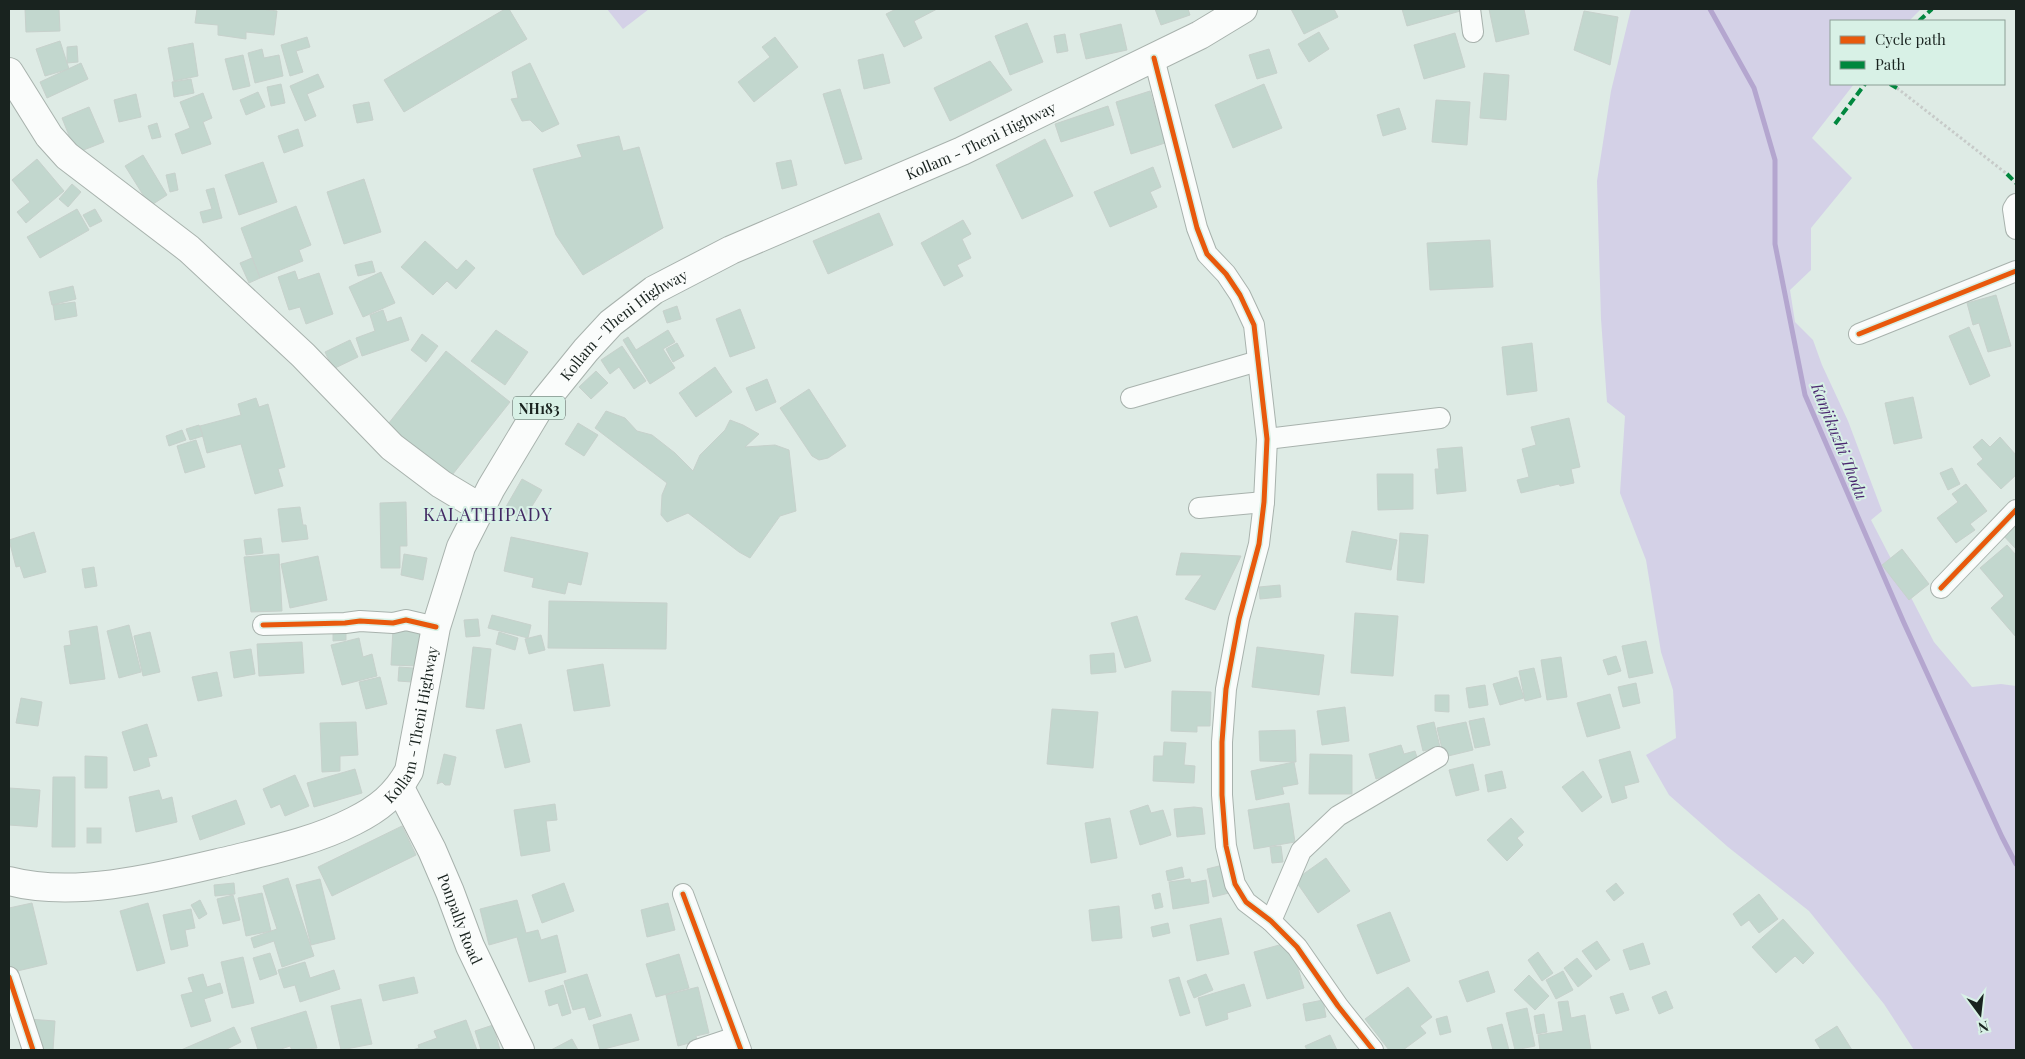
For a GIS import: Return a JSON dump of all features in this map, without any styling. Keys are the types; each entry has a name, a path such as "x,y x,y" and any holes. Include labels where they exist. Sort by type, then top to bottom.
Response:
{"main road":[{"name":"Kollam - Theni Highway","path":"9,881 52,887 123,882 277,849 353,822 378,807 400,788 409,771 436,627 461,547 514,447 539,408 611,323 647,295 731,250 962,152 1207,32 1244,9"},
{"path":"9,72 49,136 67,156 189,249 304,355 392,447 441,484 481,508"},
{"name":"Ponpally Road","path":"400,788 432,850 470,946 520,1050"}],"street":[{"path":"1470,9 1473,32"},
{"path":"1154,58 1197,228 1208,254 1226,274 1240,295 1254,325 1267,439 1264,502 1259,544 1239,619 1226,689 1222,742 1222,795 1226,846 1235,884 1246,902 1271,921 1297,947 1338,1006 1373,1050"},
{"path":"2016,204 2013,209 2016,229"},
{"path":"1859,334 2016,271"},
{"path":"1132,398 1258,361"},
{"path":"1267,439 1440,418"},
{"path":"1199,508 1264,502"},
{"path":"1941,588 2016,510"},
{"path":"263,625 360,621 393,623 406,620 436,627"},
{"path":"1271,921 1300,851 1338,816 1438,757"},
{"path":"683,894 739,1044 697,1050"},
{"path":"9,977 33,1050"}],"path":[{"path":"1897,88 2007,174"}],"shaded area":[{"path":"607,9 649,9 623,29"},
{"path":"1631,9 1921,9 1910,20 1830,20 1830,85 1853,85 1812,138 1852,178 1811,228 1811,270 1790,290 1795,322 1813,340 1822,365 1848,421 1882,511 1871,520 1934,642 1972,687 2001,684 2016,686 2016,1050 1914,1050 1884,1004 1809,911 1728,847 1669,795 1646,755 1676,738 1673,690 1661,652 1646,560 1620,493 1625,416 1607,402 1601,319 1597,181 1611,91"}],"building":[{"path":"25,9 59,9 60,31 26,32"},
{"path":"197,9 262,9 277,11 274,35 246,32 246,39 218,35 218,25 195,23"},
{"path":"505,9 509,9 527,39 404,112 384,80"},
{"path":"896,9 937,9 914,21 922,38 904,47 886,14"},
{"path":"1155,9 1188,9 1190,15 1161,25"},
{"path":"1291,9 1334,9 1338,17 1304,34"},
{"path":"1402,9 1464,9 1464,10 1407,26"},
{"path":"1489,9 1524,9 1529,34 1496,42"},
{"path":"1584,11 1618,17 1610,65 1574,50"},
{"path":"1027,23 1043,62 1010,75 995,36"},
{"path":"1121,24 1127,50 1086,59 1080,34"},
{"path":"1319,32 1329,49 1309,62 1298,44"},
{"path":"1455,33 1465,67 1424,79 1414,45"},
{"path":"1065,34 1068,51 1057,53 1054,36"},
{"path":"307,37 310,47 296,51 303,72 290,76 281,45"},
{"path":"775,37 798,67 754,102 738,82 770,57 762,47"},
{"path":"60,41 69,69 45,76 36,49"},
{"path":"193,43 198,76 174,81 168,48"},
{"path":"77,46 78,62 67,63 67,47"},
{"path":"262,49 264,58 279,55 283,76 255,83 248,53"},
{"path":"1269,49 1277,73 1257,79 1249,55"},
{"path":"883,54 890,83 864,89 858,60"},
{"path":"243,55 250,86 233,90 225,59"},
{"path":"990,61 1012,90 950,121 934,88"},
{"path":"81,63 88,79 47,98 40,82"},
{"path":"530,63 559,124 542,132 530,120 522,121 511,99 518,98 512,72"},
{"path":"1484,73 1509,75 1506,120 1480,118"},
{"path":"318,74 324,87 307,94 316,116 305,121 290,86"},
{"path":"191,79 194,93 174,97 172,82"},
{"path":"281,84 285,103 271,106 267,87"},
{"path":"1264,84 1282,128 1233,148 1215,105"},
{"path":"840,89 862,159 845,164 823,94"},
{"path":"1150,91 1165,143 1131,154 1116,102"},
{"path":"258,92 265,107 246,115 240,100"},
{"path":"203,93 212,118 203,122 211,144 182,154 175,134 190,128 180,102"},
{"path":"136,94 141,117 119,122 114,100"},
{"path":"1436,100 1470,102 1467,145 1432,142"},
{"path":"369,102 373,120 357,123 353,105"},
{"path":"1108,106 1114,125 1061,142 1055,124"},
{"path":"89,107 104,142 76,153 62,118"},
{"path":"1399,108 1406,129 1383,136 1377,115"},
{"path":"157,123 161,137 152,139 148,126"},
{"path":"298,129 303,146 284,153 278,136"},
{"path":"619,136 623,151 639,147 663,228 583,275 556,235 533,169 582,157 577,145"},
{"path":"1045,139 1073,196 1022,219 996,165"},
{"path":"143,155 167,195 150,206 125,166"},
{"path":"37,159 64,191 26,223 17,212 30,202 12,180"},
{"path":"791,160 797,185 782,189 776,163"},
{"path":"263,162 277,202 239,215 225,175"},
{"path":"1153,167 1161,187 1150,192 1157,207 1110,227 1094,192"},
{"path":"175,173 178,190 170,192 166,175"},
{"path":"364,179 381,232 344,244 327,192"},
{"path":"72,184 81,192 68,207 59,199"},
{"path":"214,188 222,218 203,223 200,212 212,209 206,190"},
{"path":"296,206 311,245 299,250 303,261 260,278 241,228"},
{"path":"77,209 89,230 40,258 27,237"},
{"path":"95,209 102,221 90,227 83,215"},
{"path":"879,213 893,245 828,274 813,241"},
{"path":"963,220 971,234 962,239 971,258 957,265 963,276 944,286 921,243"},
{"path":"1490,240 1493,287 1430,290 1427,243"},
{"path":"425,241 457,270 466,260 475,268 456,289 447,281 433,295 401,267"},
{"path":"252,258 260,278 249,283 240,263"},
{"path":"372,261 375,272 358,276 355,265"},
{"path":"295,271 298,280 319,273 333,314 306,324 300,307 289,310 278,277"},
{"path":"381,272 395,303 363,317 349,287"},
{"path":"73,286 76,299 52,305 49,292"},
{"path":"1996,295 2011,346 1988,352 1979,323 1973,325 1967,303"},
{"path":"75,302 77,316 55,320 53,305"},
{"path":"677,306 681,319 667,323 663,311"},
{"path":"740,309 755,348 730,357 716,319"},
{"path":"383,310 387,322 401,317 409,340 362,356 356,338 375,331 370,315"},
{"path":"1969,327 1990,376 1970,385 1949,336"},
{"path":"496,330 528,352 505,385 471,361"},
{"path":"668,330 675,342 663,349 675,368 650,384 623,340 628,337 636,350"},
{"path":"422,334 438,346 426,362 411,350"},
{"path":"350,340 358,357 333,369 325,352"},
{"path":"677,343 684,356 673,362 666,349"},
{"path":"1532,343 1537,391 1507,395 1502,347"},
{"path":"622,346 646,381 634,389 619,367 610,374 601,360"},
{"path":"446,351 510,402 445,484 381,433"},
{"path":"715,367 732,392 696,417 679,393"},
{"path":"596,371 608,383 591,399 579,387"},
{"path":"767,379 776,402 756,411 746,388"},
{"path":"809,389 846,446 828,458 819,460 812,456 780,408"},
{"path":"1913,397 1922,438 1894,444 1885,403"},
{"path":"256,398 259,407 268,404 285,467 278,469 283,486 255,494 241,444 207,453 200,426 241,415 238,404"},
{"path":"606,411 625,418 637,431 652,435 675,453 693,471 700,455 725,430 730,420 743,425 759,434 745,447 775,445 789,450 796,511 780,516 750,558 739,552 688,513 667,522 661,515 662,495 667,483 595,428"},
{"path":"1569,418 1580,467 1571,469 1574,483 1560,486 1559,484 1521,493 1517,480 1529,477 1522,449 1536,445 1531,427"},
{"path":"578,423 598,435 584,456 565,444"},
{"path":"199,425 203,436 190,440 186,429"},
{"path":"182,430 186,440 169,446 166,436"},
{"path":"2000,437 2016,455 2016,475 2001,489 1977,464 1983,459 1973,447 1982,439 1990,447"},
{"path":"196,440 205,467 185,473 177,446"},
{"path":"1462,447 1466,491 1437,494 1435,469 1439,469 1437,449"},
{"path":"1952,468 1960,484 1948,490 1940,473"},
{"path":"1377,474 1413,474 1413,509 1378,510"},
{"path":"522,479 542,490 524,519 503,512"},
{"path":"1966,484 1987,511 1970,524 1975,530 1956,543 1937,518 1958,502 1952,494"},
{"path":"406,502 407,546 400,546 400,568 381,568 380,503"},
{"path":"300,507 308,539 282,542 278,509"},
{"path":"2016,518 2016,549 2001,533"},
{"path":"1352,531 1397,540 1391,570 1346,562"},
{"path":"34,532 46,572 24,578 20,566 16,567 9,540"},
{"path":"1400,533 1428,535 1424,583 1397,580"},
{"path":"511,537 588,553 581,585 568,582 565,594 532,587 534,578 504,571"},
{"path":"261,538 263,553 246,555 244,540"},
{"path":"2007,545 2016,555 2016,637 1991,608 2004,596 1980,568"},
{"path":"1902,549 1929,584 1909,600 1882,565"},
{"path":"1181,553 1241,556 1215,610 1185,599 1202,575 1176,575"},
{"path":"279,554 282,611 251,612 244,557"},
{"path":"404,554 427,558 423,580 401,575"},
{"path":"318,556 327,600 290,608 281,564"},
{"path":"94,567 97,586 85,588 82,569"},
{"path":"1280,585 1281,597 1260,599 1259,587"},
{"path":"549,601 667,603 666,649 548,648"},
{"path":"1355,613 1398,616 1393,676 1351,673"},
{"path":"492,615 531,625 528,638 488,628"},
{"path":"1137,616 1151,661 1125,668 1111,623"},
{"path":"478,619 480,636 466,637 464,620"},
{"path":"129,625 141,672 119,678 107,631"},
{"path":"97,626 105,679 70,684 64,646 71,645 69,631"},
{"path":"346,628 346,640 333,641 333,629"},
{"path":"393,629 420,629 419,666 391,665"},
{"path":"150,632 160,672 143,676 134,636"},
{"path":"499,632 518,638 515,650 496,644"},
{"path":"541,635 545,650 529,654 525,639"},
{"path":"359,638 363,657 372,654 377,676 342,685 331,645"},
{"path":"1646,641 1653,673 1629,678 1622,646"},
{"path":"302,642 304,673 259,676 257,644"},
{"path":"473,647 491,649 484,709 466,707"},
{"path":"1257,647 1324,655 1319,695 1252,687"},
{"path":"251,649 255,674 234,678 230,652"},
{"path":"1114,653 1116,672 1091,674 1090,655"},
{"path":"1616,656 1621,671 1608,675 1603,660"},
{"path":"1561,657 1567,697 1547,700 1541,660"},
{"path":"603,664 610,706 574,711 567,670"},
{"path":"399,667 413,668 412,682 398,681"},
{"path":"1534,668 1541,697 1525,701 1519,671"},
{"path":"217,672 222,696 198,701 192,677"},
{"path":"380,677 387,704 366,709 359,682"},
{"path":"1517,677 1524,698 1500,705 1493,684"},
{"path":"1636,683 1640,703 1623,707 1618,687"},
{"path":"1485,685 1488,705 1469,708 1466,688"},
{"path":"1172,691 1211,692 1210,726 1197,726 1197,732 1171,731"},
{"path":"1610,694 1620,728 1587,737 1577,703"},
{"path":"1435,695 1449,695 1449,712 1435,711"},
{"path":"21,698 42,702 38,726 16,723"},
{"path":"1345,707 1349,741 1322,745 1317,711"},
{"path":"1052,709 1098,712 1093,768 1047,764"},
{"path":"1484,718 1490,745 1475,748 1469,721"},
{"path":"356,722 358,755 340,756 340,771 322,772 320,723"},
{"path":"1434,722 1440,747 1423,751 1417,726"},
{"path":"1466,722 1473,750 1444,757 1437,728"},
{"path":"147,724 157,756 148,758 150,766 134,771 122,732"},
{"path":"521,724 530,762 505,768 496,730"},
{"path":"1295,730 1296,762 1260,761 1259,731"},
{"path":"1164,742 1186,743 1184,765 1195,766 1194,783 1153,781 1154,756 1163,756"},
{"path":"1401,745 1404,754 1415,751 1420,767 1376,779 1369,754"},
{"path":"1630,751 1639,782 1624,786 1627,798 1612,803 1599,760"},
{"path":"444,754 456,757 450,785 445,785 442,782 437,784"},
{"path":"1310,754 1352,755 1352,794 1309,794"},
{"path":"85,756 107,757 107,788 85,788"},
{"path":"1294,762 1298,784 1282,787 1284,794 1256,800 1251,771"},
{"path":"1473,764 1479,790 1456,796 1449,770"},
{"path":"355,769 362,793 314,807 307,783"},
{"path":"1502,771 1506,788 1488,792 1485,775"},
{"path":"1583,771 1602,797 1582,812 1562,787"},
{"path":"295,775 309,806 285,816 280,804 271,808 263,789"},
{"path":"53,777 75,777 75,847 52,847"},
{"path":"9,788 40,790 37,827 9,825"},
{"path":"159,790 162,800 172,797 177,822 136,832 129,797"},
{"path":"236,800 245,824 200,840 192,816"},
{"path":"1289,803 1295,842 1254,849 1248,810"},
{"path":"555,804 557,820 546,821 550,851 521,856 514,810"},
{"path":"1148,805 1151,813 1163,810 1171,835 1140,845 1130,811"},
{"path":"1202,808 1205,834 1177,837 1174,809"},
{"path":"1110,818 1117,858 1091,863 1085,823"},
{"path":"1511,818 1524,832 1517,838 1523,845 1507,861 1487,840"},
{"path":"402,826 416,855 332,896 318,867"},
{"path":"87,828 101,828 101,843 87,843"},
{"path":"1281,846 1283,862 1272,863 1270,847"},
{"path":"1326,858 1350,891 1318,913 1295,880"},
{"path":"1223,865 1229,893 1213,897 1207,869"},
{"path":"1182,867 1184,877 1168,881 1166,871"},
{"path":"288,878 314,956 282,967 274,941 254,948 251,938 277,929 263,886"},
{"path":"320,879 335,939 311,945 296,885"},
{"path":"1190,879 1191,883 1206,880 1209,903 1173,909 1169,882"},
{"path":"234,883 235,894 215,896 214,885"},
{"path":"564,883 574,911 542,923 532,895"},
{"path":"1616,883 1624,893 1614,901 1606,891"},
{"path":"262,893 271,931 246,936 238,898"},
{"path":"1160,893 1163,907 1155,909 1152,895"},
{"path":"1759,894 1778,919 1759,933 1749,920 1741,926 1733,914"},
{"path":"233,895 240,920 223,924 217,899"},
{"path":"200,900 207,914 199,919 191,905"},
{"path":"517,900 526,933 538,930 541,940 557,935 566,972 529,982 517,937 489,945 480,909"},
{"path":"32,903 47,964 9,973 9,908"},
{"path":"148,903 165,963 137,971 120,911"},
{"path":"668,903 675,930 647,937 641,910"},
{"path":"1119,906 1122,938 1092,941 1089,910"},
{"path":"191,909 195,928 185,930 188,946 171,950 163,915"},
{"path":"1390,912 1410,961 1377,974 1357,925"},
{"path":"1221,918 1229,954 1197,961 1190,925"},
{"path":"1783,919 1814,953 1803,964 1795,956 1776,973 1752,947"},
{"path":"1168,923 1170,933 1153,937 1151,927"},
{"path":"1597,941 1610,960 1596,970 1582,951"},
{"path":"1290,942 1304,988 1267,999 1254,952"},
{"path":"1643,943 1650,964 1630,970 1623,950"},
{"path":"1538,952 1553,973 1542,981 1528,960"},
{"path":"270,953 277,974 260,980 253,958"},
{"path":"679,954 689,988 656,997 646,964"},
{"path":"243,957 254,1003 232,1008 221,962"},
{"path":"1577,958 1592,976 1578,987 1564,968"},
{"path":"305,962 310,978 334,970 340,989 300,1002 295,985 284,988 278,970"},
{"path":"1488,971 1495,992 1467,1002 1459,981"},
{"path":"1563,971 1573,990 1556,999 1546,980"},
{"path":"203,974 207,987 220,983 223,993 204,999 211,1021 191,1027 181,995 193,992 188,978"},
{"path":"587,974 601,1016 589,1020 585,1007 573,1010 564,981"},
{"path":"1206,974 1213,990 1194,998 1187,981"},
{"path":"1529,975 1549,996 1535,1010 1514,990"},
{"path":"414,977 418,993 383,1001 379,985"},
{"path":"1179,977 1190,1013 1180,1016 1169,980"},
{"path":"1244,984 1251,1006 1227,1013 1228,1019 1206,1026 1198,998"},
{"path":"563,985 571,1013 562,1016 558,1003 549,1006 545,991"},
{"path":"698,987 709,1033 696,1036 697,1041 678,1046 666,995"},
{"path":"1408,987 1432,1017 1420,1026 1426,1033 1403,1050 1389,1050 1365,1019"},
{"path":"1666,991 1673,1008 1659,1014 1652,997"},
{"path":"1623,993 1629,1010 1616,1014 1610,997"},
{"path":"361,999 372,1044 341,1050 331,1006"},
{"path":"1323,1000 1326,1017 1306,1021 1303,1004"},
{"path":"1568,1001 1571,1018 1585,1015 1591,1050 1540,1050 1538,1035 1563,1031 1558,1002"},
{"path":"1527,1008 1535,1046 1515,1050 1506,1013"},
{"path":"306,1011 317,1048 292,1050 290,1046 278,1050 258,1050 251,1028"},
{"path":"631,1014 639,1040 600,1050 593,1025"},
{"path":"1544,1014 1547,1032 1537,1034 1534,1016"},
{"path":"1447,1016 1451,1032 1440,1035 1436,1019"},
{"path":"28,1019 55,1021 53,1050 26,1050"},
{"path":"466,1020 477,1050 412,1050 419,1048 418,1045 437,1038 434,1031"},
{"path":"1502,1024 1509,1050 1493,1050 1487,1028"},
{"path":"493,1025 500,1050 481,1050 475,1031"},
{"path":"1837,1026 1852,1050 1821,1050 1815,1040"},
{"path":"234,1027 241,1042 225,1050 181,1050"},
{"path":"1330,1035 1337,1050 1307,1050 1305,1046"},
{"path":"572,1039 578,1050 551,1050"}],"waterway":[{"name":"Kanjikuzhi Thodu","path":"1710,9 1754,88 1775,160 1775,244 1805,395 1904,623 2016,864"}],"marked path":[{"path":"1920,20 1932,9"},
{"path":"1835,124 1864,85"},
{"path":"1892,85 1897,88"},
{"path":"2007,174 2016,183"}],"cycle path":[{"path":"1154,58 1197,228 1207,254 1226,274 1240,295 1254,325 1267,439 1264,502 1259,544 1239,619 1226,689 1222,742 1222,795 1226,846 1235,884 1246,902 1271,921 1297,947 1338,1006 1373,1050"},
{"path":"1859,334 2016,271"},
{"path":"1941,588 2016,510"},
{"path":"263,625 360,621 393,623 406,620 436,627"},
{"path":"683,894 741,1050"},
{"path":"9,977 33,1050"}],"district":[{"name":"KALATHIPADY","path":"488,514"}]}
